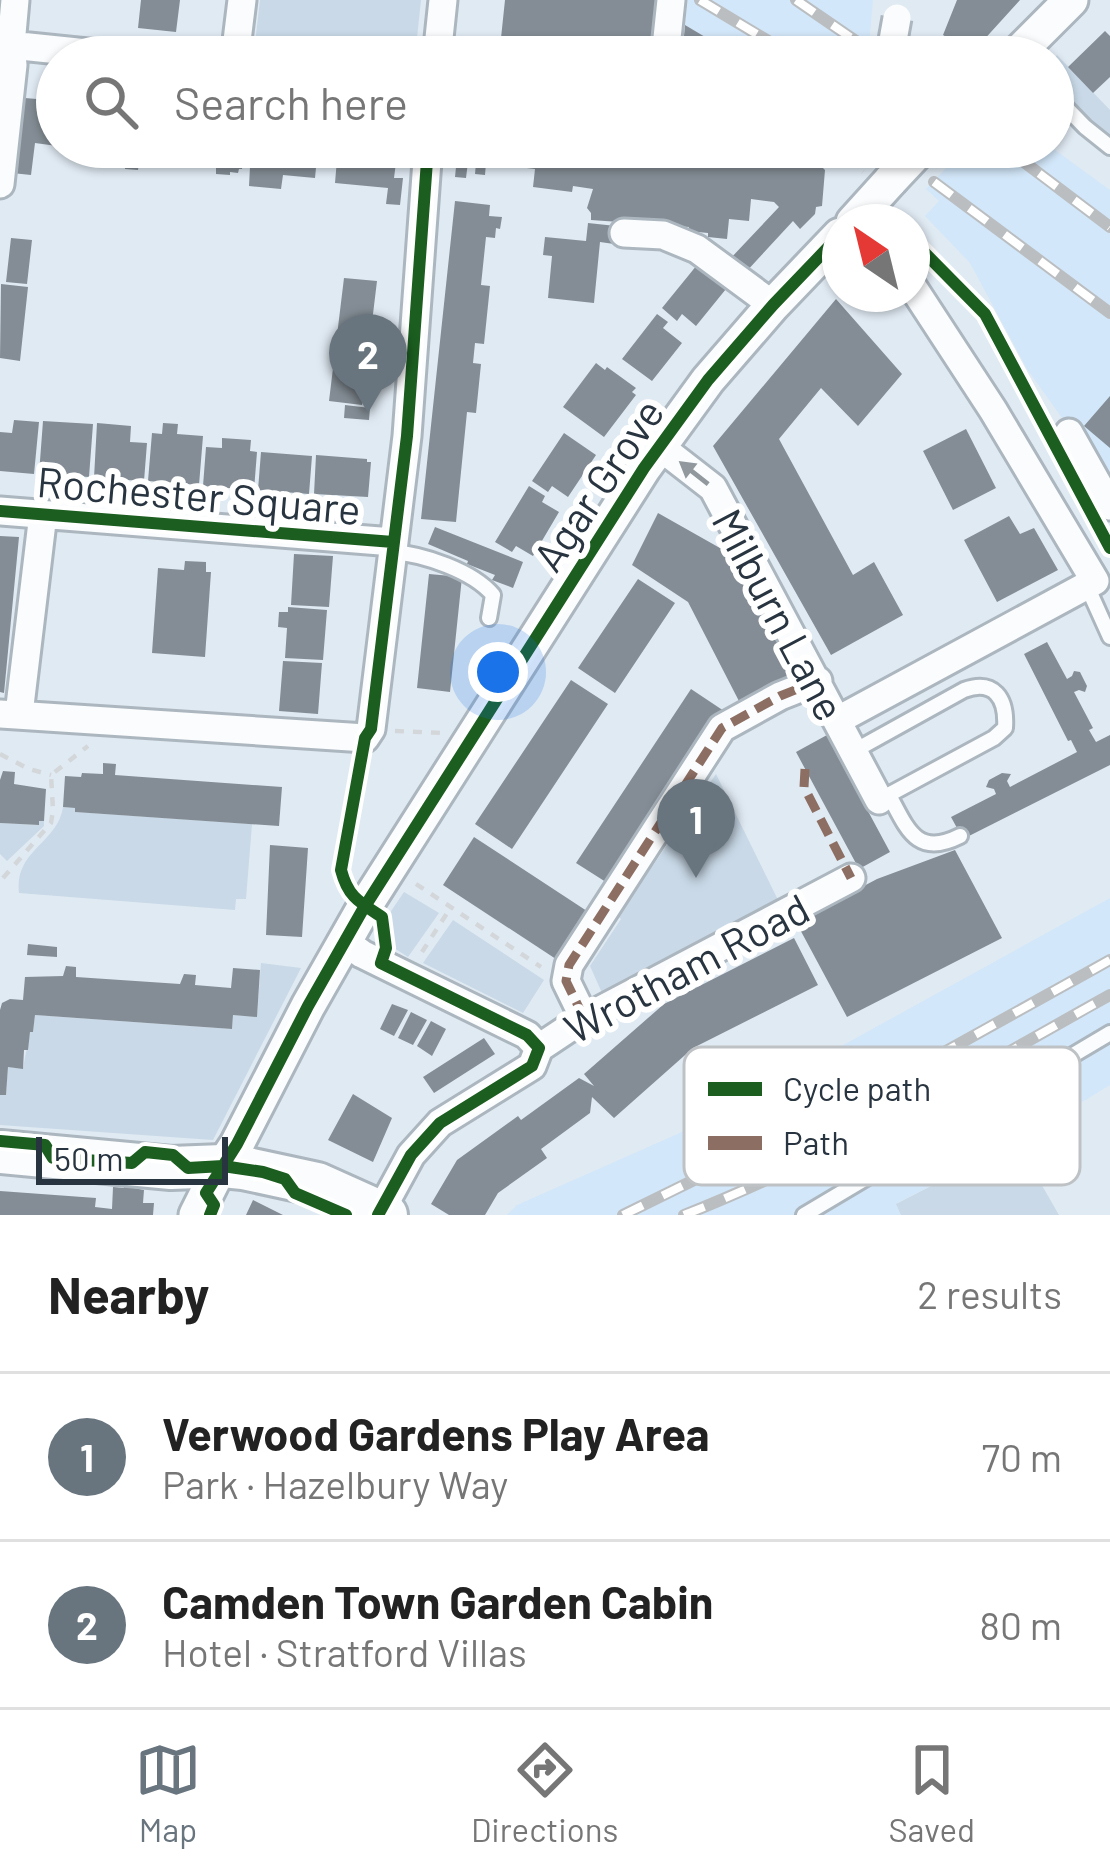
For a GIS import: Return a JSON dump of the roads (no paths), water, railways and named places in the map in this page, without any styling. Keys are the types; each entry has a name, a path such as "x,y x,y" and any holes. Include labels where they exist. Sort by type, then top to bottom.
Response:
{"main road":[{"path":"0,1152 171,1168 223,1166 317,1184 383,1214"}],"street":[{"path":"0,184 14,64 5,44 15,0"},
{"path":"238,36 242,0"},
{"path":"439,36 443,0"},
{"path":"667,36 671,0"},
{"path":"1035,36 1070,0"},
{"path":"5,44 36,47"},
{"path":"392,547 407,436 426,168"},
{"path":"867,204 892,168"},
{"path":"624,233 663,235 697,249 773,305"},
{"name":"Agar Grove","path":"196,1215 344,941 659,446 708,380 822,255"},
{"path":"838,720 1091,584 993,410 929,312"},
{"path":"1069,433 1110,506"},
{"name":"Milburn Lane","path":"659,446 712,488 854,752 884,797"},
{"name":"Rochester Square","path":"0,511 43,514 392,547 371,729 375,734 9,714 43,514"},
{"path":"584,1018 566,981 568,965 722,728 818,681"},
{"name":"Wrotham Road","path":"383,1214 411,1155 440,1124 532,1066 539,1048 584,1018 851,878"},
{"path":"344,941 527,1035 539,1048"}],"lane":[{"path":"1074,116 1110,147"},
{"path":"392,547 483,583 494,595 489,619"},
{"path":"1091,584 1110,637"},
{"path":"854,752 964,690 989,686 1006,716 1005,728 884,797 916,839 945,844 960,836"},
{"path":"1080,1051 1110,1033"},
{"path":"804,1215 854,1185"}],"railway":[{"path":"700,0 760,36"},
{"path":"796,0 849,36"},
{"path":"1032,168 1110,227"},
{"path":"934,182 1110,313"},
{"path":"953,1047 1110,960"},
{"path":"1017,1047 1110,995"},
{"path":"623,1215 684,1185"},
{"path":"684,1215 754,1185"}],"place":[{"name":"Camden Town Garden Cabin","path":"368,413"},
{"name":"Verwood Gardens Play Area","path":"696,878"}]}
